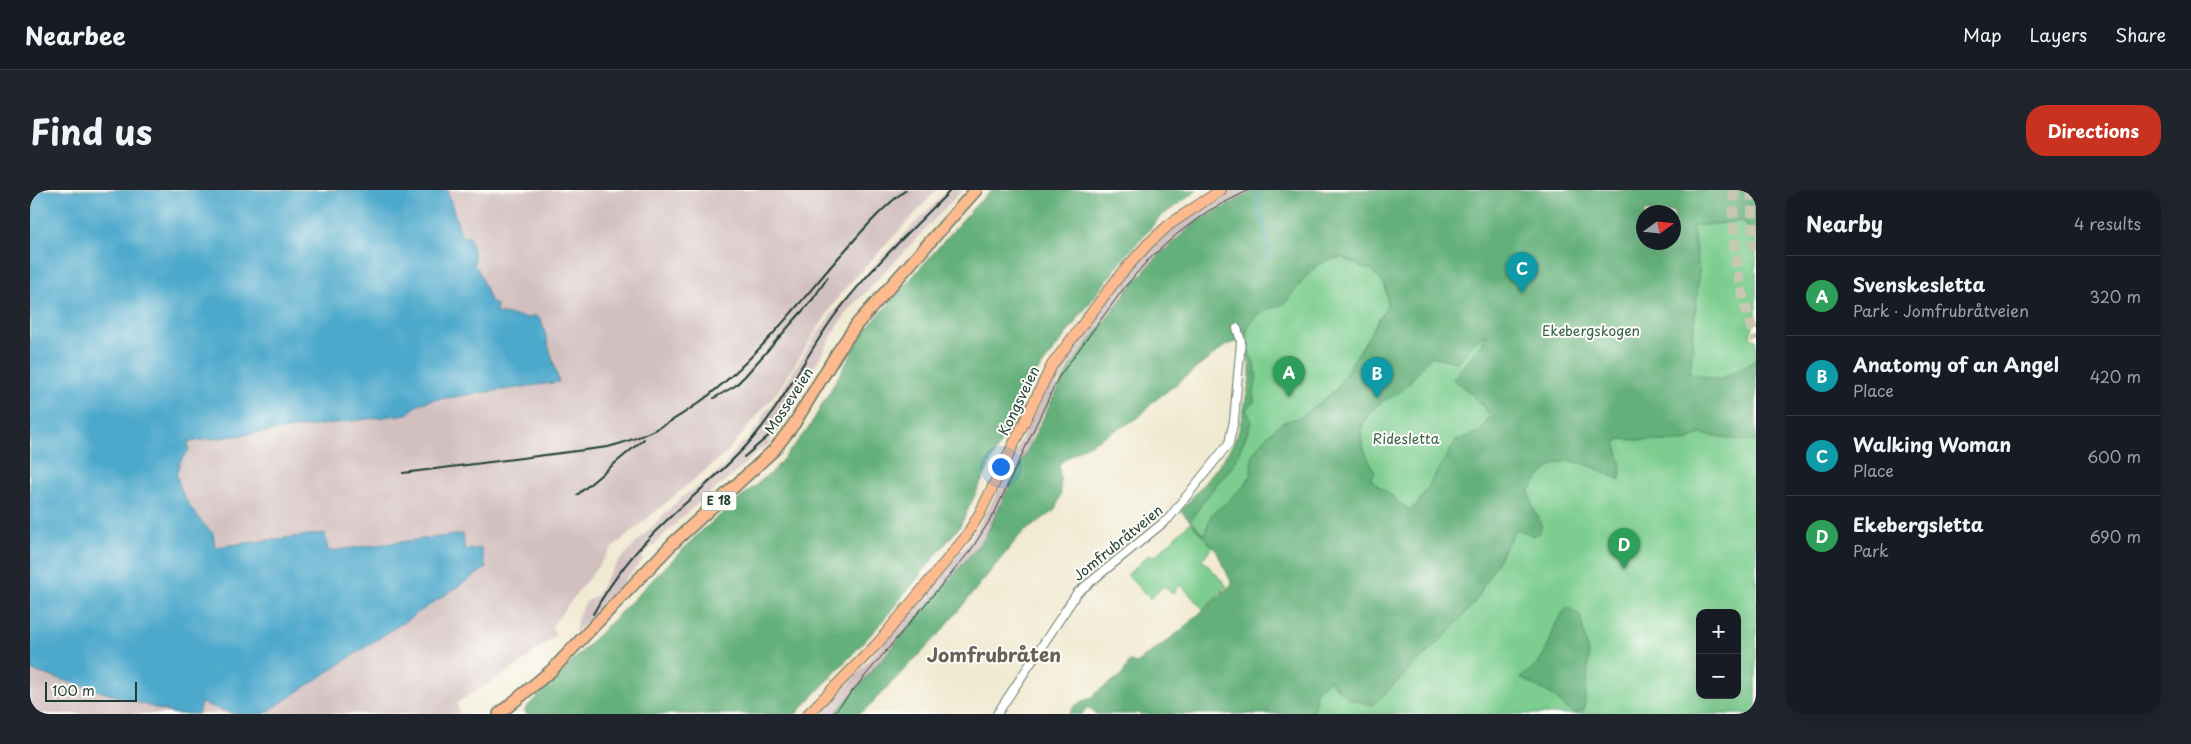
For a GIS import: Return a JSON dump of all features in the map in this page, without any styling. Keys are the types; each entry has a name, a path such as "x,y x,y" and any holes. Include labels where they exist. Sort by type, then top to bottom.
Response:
{"highway":[{"name":"Mosseveien","path":"499,714 558,664 673,543 774,450 794,424 857,324 976,190"}],"main road":[{"name":"Kongsveien","path":"808,714 878,643 962,543 980,513 1052,365 1120,275 1148,244 1170,224 1221,190"}],"street":[{"name":"Jomfrubråtveien","path":"997,714 1077,592 1169,518 1229,443 1234,420 1241,341 1237,328"}],"shaded area":[{"path":"447,190 937,190 840,294 777,392 726,453 612,548 552,626 556,635 517,666 457,703 459,714 264,714 486,566 481,548 465,550 463,534 327,551 325,533 215,547 213,533 201,522 179,486 179,465 187,453 187,442 407,414 419,404 432,400 559,382 541,319 534,315 530,318 496,314 496,306 490,301 478,269 474,266 475,261 469,235 462,238"},
{"path":"948,190 962,190 848,311 796,400 771,436 770,444 760,449 733,475 693,507 642,556 643,560 575,634 577,618 586,602 597,595 607,576 620,560 669,509 724,466 740,444 747,441 754,430 759,427 763,415 780,393 816,335 837,308 872,267"},
{"path":"1233,190 1258,190 1232,201 1196,223 1139,275 1103,321 1081,354 1070,365 1055,389 1047,408 1048,410 1042,415 985,540 982,541 837,714 823,714 968,543 990,506 1053,373 1131,269 1153,246 1184,220"},
{"path":"30,670 175,714 30,714"},
{"path":"201,703 234,713 235,714 198,714"}],"green space":[{"path":"992,190 1198,190 1160,217 1123,259 1029,383 960,526 875,630 796,714 526,714 525,709 698,534 775,469 810,426 864,332 974,207"},
{"name":"Ekebergskogen","path":"1256,190 1756,190 1756,236 1749,233 1744,221 1692,226 1699,270 1690,373 1719,380 1756,360 1756,442 1701,434 1684,442 1620,439 1615,443 1620,462 1620,480 1586,464 1577,462 1567,461 1547,469 1529,491 1533,508 1542,525 1539,534 1533,536 1524,531 1515,530 1474,603 1447,634 1373,705 1348,699 1329,680 1316,692 1313,714 1139,714 1139,712 1135,714 1096,714 1087,707 1082,714 1069,714 1074,706 1092,697 1122,675 1130,661 1135,664 1179,632 1232,584 1216,550 1181,511 1220,463 1238,433 1249,385 1250,365 1241,343 1234,342 1225,346 1153,402 1138,418 1079,450 1059,464 1061,493 1055,510 1021,534 940,633 865,710 856,714 835,714 984,539 1051,402 1071,366 1128,290 1157,257 1197,222","holes":["1341,257 1363,268 1372,270 1385,285 1388,304 1336,390 1301,417 1281,423 1267,436 1253,454 1251,474 1245,485 1212,514 1204,535 1190,520 1233,466 1252,421 1246,410 1254,402 1256,376 1255,366 1246,339 1251,321 1259,313 1284,303 1313,269 1325,261","1488,335 1453,379 1477,399 1490,415 1482,431 1456,441 1417,505 1409,510 1370,479 1375,472 1364,450 1361,432 1363,424 1367,416 1375,408 1403,389 1431,356 1457,362 1479,338"]},
{"path":"1745,221 1749,233 1756,236 1756,315 1750,336 1756,340 1756,360 1719,380 1690,373 1699,270 1692,226"},
{"path":"1341,257 1363,268 1372,270 1385,285 1388,304 1336,390 1301,417 1281,423 1253,454 1251,474 1245,485 1212,514 1204,535 1190,520 1233,466 1252,421 1246,410 1254,402 1256,376 1255,366 1246,339 1251,321 1259,313 1285,302 1313,269 1325,261"},
{"name":"Ridesletta","path":"1489,335 1490,415 1482,431 1456,441 1417,505 1409,510 1370,479 1375,472 1364,450 1361,432 1363,424 1367,416 1375,408 1403,389 1431,356 1457,362 1479,338"},
{"path":"1701,434 1756,442 1756,714 1313,714 1316,692 1329,680 1348,699 1474,603 1515,530 1524,531 1533,536 1542,525 1533,508 1529,491 1547,469 1558,463 1576,462 1595,468 1620,480 1620,462 1615,443 1620,439 1684,442"},
{"path":"1190,523 1213,547 1202,559 1227,586 1203,609 1181,585 1172,594 1164,586 1150,599 1127,575 1150,554 1154,557"},
{"path":"1567,607 1580,615 1589,658 1584,710 1573,714 1552,695 1521,678 1538,664 1549,644 1555,625"}],"water":[{"path":"30,190 447,190 462,237 469,235 475,261 474,266 478,269 490,301 497,306 496,313 530,318 534,315 541,319 559,382 432,400 419,404 407,414 188,442 189,451 179,465 178,480 192,509 204,525 213,533 215,547 325,533 328,551 463,534 465,550 481,548 486,568 264,714 235,714 201,703 198,714 175,714 30,670"}],"waterway":[{"path":"1261,190 1257,201 1269,245 1268,259"}],"tunnel":[{"path":"1734,190 1733,209 1737,266 1740,285 1756,340"},
{"path":"1752,190 1753,238 1756,257"}],"tram line":[{"path":"833,714 971,550 995,512 1058,378 1124,288 1147,261 1177,234 1208,211 1249,190"}],"railway":[{"path":"403,473 608,447 644,435 678,417 708,396 737,371 790,315 871,222 906,190"},
{"path":"593,614 616,577 634,554 654,532 710,481 753,438 775,408 824,330 848,298 951,190"},
{"path":"714,398 735,386 745,376 813,299 828,277"},
{"path":"744,457 780,426"},
{"path":"577,495 644,439"}],"place":[{"name":"Walking Woman","path":"1522,293"},
{"name":"Svenskesletta","path":"1289,397"},
{"name":"Anatomy of an Angel","path":"1377,398"},
{"name":"Ekebergsletta","path":"1624,569"}],"district":[{"name":"Jomfrubråten","path":"994,655"}]}
